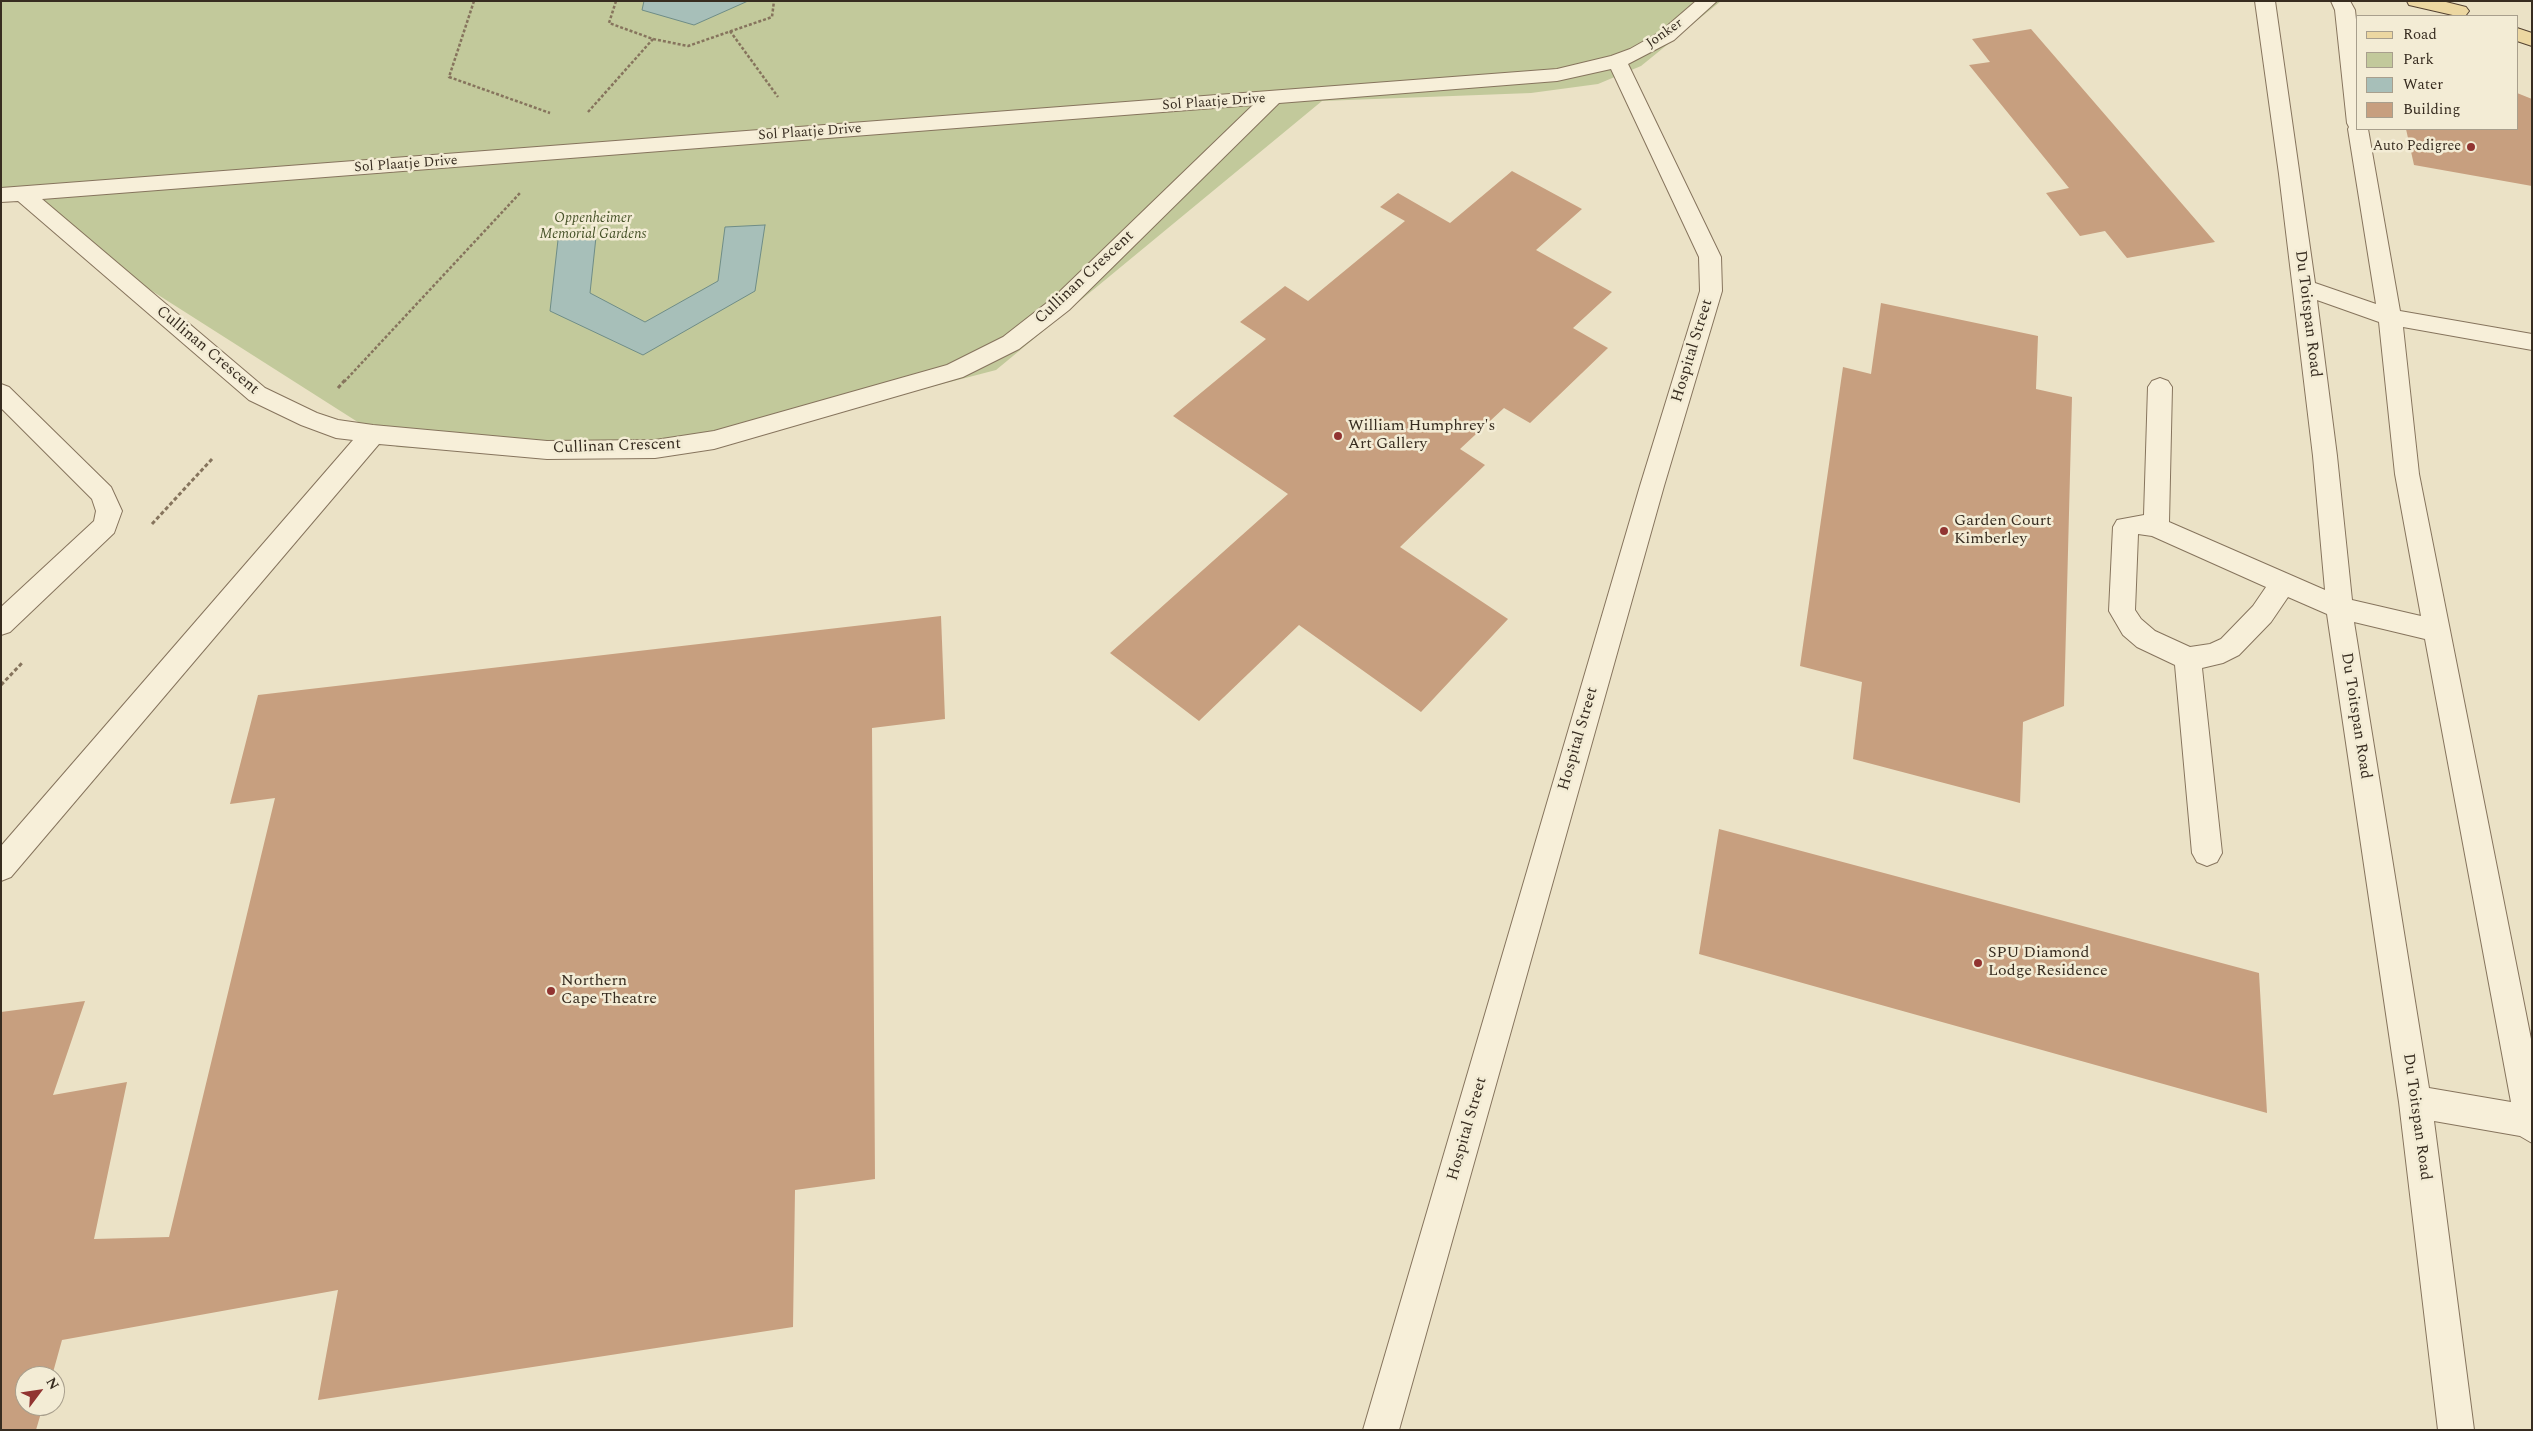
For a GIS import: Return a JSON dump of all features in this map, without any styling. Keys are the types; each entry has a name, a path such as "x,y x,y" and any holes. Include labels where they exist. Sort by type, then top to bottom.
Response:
{"main road":[{"path":"2416,1 2466,13"},
{"path":"2440,1 2466,13"},
{"path":"2518,34 2532,40"}],"street":[{"name":"Jonker","path":"1617,61 1666,36 1708,1"},
{"name":"Du Toitspan Road","path":"2266,1 2290,174 2302,287 2325,456 2343,640 2414,1102 2456,1430"},
{"path":"2340,1 2345,10 2356,114"},
{"name":"Sol Plaatje Drive","path":"12,194 1518,80 1557,75 1617,61"},
{"name":"Hospital Street","path":"1381,1430 1652,486 1711,291 1710,257 1617,61"},
{"name":"Cullinan Crescent","path":"12,194 257,394 309,419 336,429 373,434 547,450 679,447 714,440 954,371 1011,343 1061,304 1271,98"},
{"path":"2358,130 2390,317 2407,474 2531,1124 2414,1102"},
{"path":"2302,287 2390,317 2532,342"},
{"path":"2156,527 2160,387"},
{"path":"1,393 102,494 108,511 105,526 1,624"},
{"path":"1,868 373,434"},
{"path":"2282,584 2262,614 2230,647 2214,655 2188,659 2146,639 2132,627 2122,611 2126,528 2140,524 2156,527 2340,608 2437,632"},
{"path":"2188,659 2206,853"}],"path":[{"path":"474,1 449,77 578,124"},
{"path":"616,1 609,23 653,39 688,46 772,16 774,1"},
{"path":"730,31 804,134"},
{"path":"309,419 557,153 578,124 653,39"}],"green space":[{"name":"Oppenheimer Memorial Gardens","path":"1,1 1721,1 1641,66 1598,84 1531,93 1322,101 996,370 677,453 524,455 397,447 130,277 29,190 1,192"}],"water":[{"path":"644,1 748,1 694,25 642,10"},
{"path":"765,225 755,291 643,355 550,311 558,240 596,237 590,293 645,322 718,281 725,227"}],"building":[{"path":"2031,29 2215,242 2127,258 2105,231 2080,236 2046,193 2069,188 1969,65 1990,62 1972,39"},
{"name":"Auto Pedigree","path":"2518,93 2532,99 2532,186 2414,165 2406,130 2518,130"},
{"name":"William Humphrey's Art Gallery","path":"1512,171 1582,209 1536,250 1612,292 1573,328 1608,348 1530,423 1504,408 1460,449 1485,465 1400,547 1508,619 1421,712 1299,625 1199,721 1110,653 1288,494 1173,416 1266,339 1240,322 1285,286 1308,301 1405,221 1380,207 1398,193 1450,223"},
{"name":"Garden Court Kimberley","path":"1881,303 2038,336 2036,389 2072,397 2064,706 2023,722 2020,803 1853,759 1862,682 1800,666 1843,367 1871,374"},
{"name":"Northern Cape Theatre","path":"941,616 945,719 872,728 875,1179 795,1190 793,1327 318,1400 338,1290 62,1340 55,1366 15,1366 15,1416 40,1416 36,1430 1,1430 1,1012 85,1001 53,1095 127,1082 94,1239 169,1237 275,798 230,804 258,695"},
{"name":"SPU Diamond Lodge Residence","path":"1719,829 2259,973 2267,1113 1699,954"}],"place":[{"name":"Auto Pedigree","path":"2471,147"},
{"name":"William Humphrey's Art Gallery","path":"1338,436"},
{"name":"Garden Court Kimberley","path":"1944,531"},
{"name":"SPU Diamond Lodge Residence","path":"1978,963"},
{"name":"Northern Cape Theatre","path":"551,991"}]}
